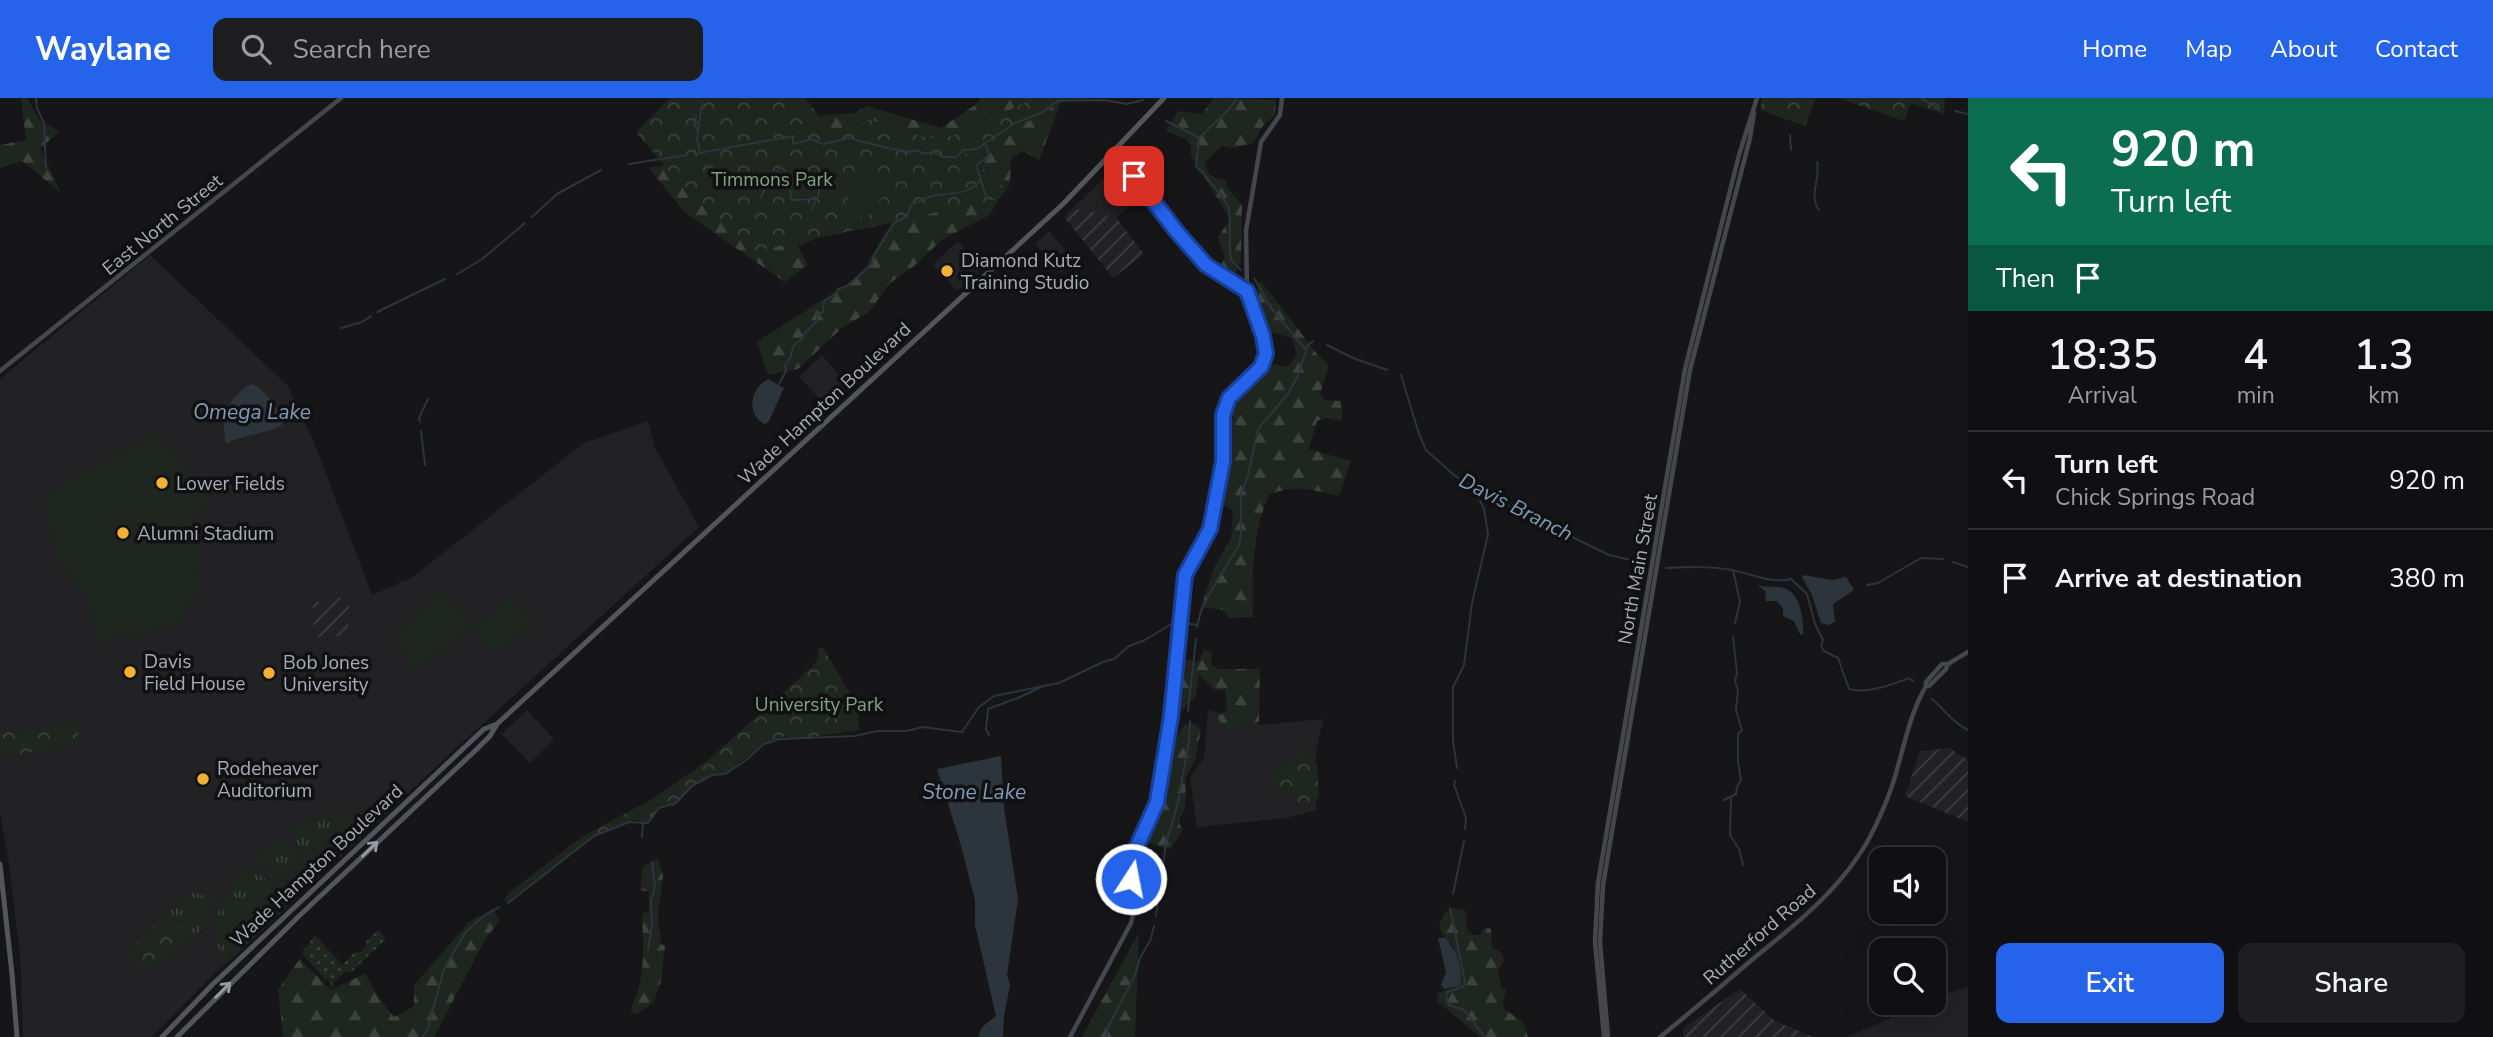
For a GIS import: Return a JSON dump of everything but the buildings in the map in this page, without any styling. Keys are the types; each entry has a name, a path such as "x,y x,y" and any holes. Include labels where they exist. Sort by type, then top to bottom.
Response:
{"main road":[{"name":"Wade Hampton Boulevard","path":"177,1037 283,931 477,749 497,724 1046,220 1164,98"},
{"name":"Wade Hampton Boulevard","path":"162,1037 276,925 484,729 497,724"},
{"path":"0,864 17,1037"},
{"path":"276,925 283,931"},
{"path":"190,1008 198,1016"}],"street":[{"name":"East North Street","path":"0,371 341,98"},
{"path":"1070,1037 1133,915 1131,867 1138,844 1155,809 1159,791 1171,716 1185,575 1210,529 1223,461 1225,410 1233,392 1261,367 1266,354 1263,336 1247,291 1246,231 1261,142 1280,115 1282,98"},
{"name":"North Main Street","path":"1606,1037 1595,942 1598,883 1685,369 1757,98"},
{"path":"1115,151 1206,265 1247,291"},
{"name":"Rutherford Road","path":"1660,1037 1801,920 1825,897 1852,864 1870,837 1884,808 1910,718 1926,686 1947,669 1948,664 1968,652"}],"shaded area":[{"path":"1120,162 1145,195 1116,217 1073,208"},
{"path":"1073,208 1116,217 1144,254 1113,278 1064,217"},
{"path":"1049,231 1075,261 1061,273 1035,243"},
{"path":"958,241 982,268 957,291 933,264"},
{"name":"Bob Jones University","path":"150,255 288,386 314,442 372,595 411,578 584,443 648,421 655,448 699,527 217,971 152,1037 23,1037 20,955 0,812 0,379"},
{"path":"822,355 851,388 829,409 799,377"},
{"path":"324,598 344,598 345,603 349,600 350,635 314,637 312,599 318,599 319,604 323,605"},
{"path":"527,710 554,739 530,763 501,734"},
{"path":"1208,710 1261,725 1323,719 1314,779 1317,810 1286,818 1197,827 1190,777 1204,758"},
{"path":"1949,748 1968,760 1968,822 1905,796 1920,751"},
{"path":"1968,986 1968,1037 1847,1037 1897,1015 1946,1015 1946,994"},
{"path":"1740,989 1775,1021 1813,1037 1684,1037 1682,1029"}],"green space":[{"path":"21,98 27,98 39,119 59,131 40,149 61,193 22,161 0,168 0,145 26,140"},
{"name":"Timmons Park","path":"670,98 802,98 793,115 818,131 845,130 869,119 923,137 947,138 1036,98 1087,100 1054,102 1051,109 1040,112 1040,116 1022,124 1018,132 963,151 1004,188 994,200 752,252 668,170 636,132"},
{"name":"Timmons Park","path":"684,98 805,98 819,116 854,113 867,106 941,128 981,98 1072,98 1061,102 1039,160 1023,151 1011,158 1010,183 988,216 943,239 914,266 890,283 869,312 843,327 798,369 768,375 757,342 860,276 891,223 817,238 798,246 808,265 785,282 684,212 649,168 675,163"},
{"path":"1214,98 1276,100 1275,115 1263,126 1253,143 1233,148 1222,146 1205,162 1209,175 1226,181 1228,188 1242,205 1241,261 1234,275 1228,273 1221,264 1225,258 1218,237 1230,219 1191,155 1191,145 1186,139 1166,131 1178,111 1202,114"},
{"path":"1762,98 1816,98 1805,126 1760,110"},
{"path":"1838,98 1945,98 1944,114 1911,103 1904,121"},
{"path":"850,170 883,186 886,192 865,220 854,210 848,198"},
{"path":"1260,280 1318,355 1329,365 1320,394 1325,400 1341,401 1342,421 1326,418 1317,421 1309,449 1351,461 1339,496 1295,489 1269,495 1256,539 1253,617 1229,618 1223,610 1201,607 1214,568 1231,538 1233,510 1221,504 1228,471 1233,413 1239,399 1273,364 1286,367 1297,356 1292,338 1268,331 1257,290"},
{"name":"Alumni Stadium","path":"152,435 159,436 212,491 209,494 213,499 188,523 208,541 201,552 197,578 205,583 170,632 162,627 137,638 126,632 105,643 98,642 86,597 56,556 43,506 48,491"},
{"path":"441,589 473,623 416,673 393,636"},
{"path":"510,597 533,624 496,655 473,629"},
{"name":"University Park","path":"819,648 823,648 856,703 860,730 795,739 786,736 766,742 726,773 709,776 694,785 673,806 659,807 648,822 633,820 596,834 506,903 505,898 510,892 583,836 654,798 707,761 812,667 817,660"},
{"path":"1204,650 1212,652 1211,665 1217,669 1260,669 1259,722 1225,730 1217,717 1227,710 1225,690 1215,690 1199,674 1196,696 1181,711 1176,710 1181,659 1198,662"},
{"path":"76,722 80,745 0,757 0,733"},
{"path":"1193,723 1201,729 1196,758 1186,777 1185,810 1180,817 1183,830 1170,849 1144,842 1159,813 1173,745 1185,725"},
{"path":"1299,746 1317,763 1319,797 1315,801 1300,804 1285,790 1282,792 1272,784 1274,776"},
{"path":"395,790 401,798 313,881 309,880 303,869 299,848 290,833 291,829 308,820 335,813 366,813"},
{"path":"284,834 288,842 285,845 288,848 292,846 298,852 296,864 286,875 269,877 266,871 269,868 266,865 262,867 254,864 253,860"},
{"path":"658,859 663,876 658,915 661,944 665,946 661,981 654,1002 635,1015 631,1009 642,972 642,914 649,911 649,892 640,890 643,866"},
{"path":"250,866 263,878 289,884 299,894 227,962 215,938 215,925 230,889 245,867"},
{"path":"213,892 218,896 204,927 191,940 169,915 170,911 190,893 208,896"},
{"path":"494,908 499,922 486,938 434,1037 283,1037 278,989 300,959 331,990 366,973 376,994 394,1017 414,1006 414,985 469,922"},
{"path":"1452,908 1466,911 1467,930 1473,935 1480,935 1485,927 1491,929 1492,947 1502,953 1504,960 1498,973 1502,989 1506,989 1504,1009 1523,1022 1528,1037 1480,1037 1437,1001 1438,993 1460,986 1453,946 1445,938 1439,925 1445,912"},
{"path":"166,915 191,940 156,965 141,969 129,957 126,960 122,956"},
{"path":"378,930 386,939 350,973 346,971 331,988 328,978 325,980 302,953 315,935 342,965 356,951 359,953 367,946 365,943"},
{"path":"1139,932 1135,1037 1082,1037"}],"water":[{"path":"768,379 784,388 768,423 764,424 754,414 752,401 757,389"},
{"name":"Omega Lake","path":"252,384 274,404 284,420 282,425 226,444 224,423 227,411 238,394"},
{"path":"1804,575 1831,580 1846,577 1854,590 1833,604 1835,622 1828,625 1821,623 1812,595 1802,577"},
{"path":"1757,585 1783,588 1791,592 1800,609 1803,635 1794,621 1783,616 1783,609 1777,601 1766,601 1765,591"},
{"name":"Stone Lake","path":"1001,756 1004,808 1018,899 1007,975 1010,985 1003,1037 978,1037 982,1027 996,1016 975,925 975,900 937,769"},
{"path":"1438,938 1445,938 1456,954 1461,973 1460,986 1444,989 1441,985 1446,972"}],"waterway":[{"path":"36,98 44,123 46,169"},
{"path":"1237,98 1199,138 1196,166 1227,205 1230,215 1230,254 1232,261 1241,270"},
{"path":"1922,98 1939,110"},
{"path":"699,153 793,136 793,144 811,139 823,144 849,138 910,152 917,150 924,154 934,152 943,157 956,157 964,150 977,149 1015,123 1041,113 1058,101 1104,100 1127,104 1143,100"},
{"path":"700,151 697,139 702,103"},
{"path":"1955,111 1968,114"},
{"path":"696,116 694,125 698,132"},
{"path":"1166,121 1198,137"},
{"path":"1790,135 1791,150"},
{"path":"779,384 793,346 817,321 817,314 823,312 824,301 836,294 838,289 847,286 872,264 873,257 894,223 907,216 911,205 930,197 966,191 977,184 981,179 976,166 989,155 986,146"},
{"path":"629,164 687,155"},
{"path":"1817,162 1815,199 1819,210"},
{"path":"761,197 781,167 788,175 790,184"},
{"path":"532,217 557,194 601,170"},
{"path":"818,196 821,178"},
{"path":"981,181 987,199"},
{"path":"790,191 792,200 814,199"},
{"path":"812,209 816,199"},
{"path":"457,274 481,260 525,223"},
{"path":"1254,278 1272,309 1306,350"},
{"path":"377,312 445,279"},
{"path":"341,328 362,322 371,316"},
{"path":"1197,627 1211,591 1239,545 1241,495 1258,429 1288,394 1308,345 1313,341"},
{"name":"Davis Branch","path":"1327,345 1387,370"},
{"name":"Davis Branch","path":"1401,375 1426,450 1455,476 1503,503 1609,555 1648,564"},
{"path":"420,422 419,418 428,399"},
{"path":"421,431 425,465"},
{"path":"1457,768 1453,741 1453,687 1464,665 1472,603 1488,534 1484,509 1474,488"},
{"path":"1867,585 1878,583 1921,558 1943,559"},
{"path":"1953,562 1968,567"},
{"name":"Davis Branch","path":"1666,568 1716,568 1769,579 1791,579 1807,594 1815,624 1823,640 1821,646 1824,651 1838,658 1849,689 1872,690 1909,678 1913,681"},
{"path":"1733,570 1740,602 1735,623"},
{"path":"508,903 594,836 629,822 648,823 659,808 676,803 692,786 712,775 725,774 764,744 780,739 855,736 922,727 962,732 979,707 994,696 1059,683 1114,659 1129,646 1175,622"},
{"path":"1184,623 1197,625"},
{"path":"1724,800 1736,794 1741,780 1738,734 1742,730 1736,710 1738,690 1735,682 1737,673 1733,637"},
{"path":"1188,711 1196,639"},
{"path":"989,735 986,729 988,709 1041,687"},
{"name":"Davis Branch","path":"1932,699 1968,730"},
{"path":"1156,916 1166,843 1177,807 1190,721"},
{"path":"1455,781 1466,818 1465,829"},
{"path":"1731,799 1730,835 1739,849 1743,865"},
{"path":"642,837 643,824"},
{"path":"1453,894 1464,841"},
{"path":"648,950 652,925 651,902 655,886 652,862"},
{"path":"423,1037 428,1028 444,969 465,933 499,907"},
{"path":"1450,908 1465,982 1463,987 1447,992 1446,997 1449,1005 1464,1010 1485,1037"},
{"path":"1106,1037 1108,1027 1151,939 1154,926"}],"place":[{"name":"Diamond Kutz Training Studio","path":"947,271"},
{"name":"Lower Fields","path":"162,483"},
{"name":"Alumni Stadium","path":"123,533"},
{"name":"Davis Field House","path":"130,672"},
{"name":"Bob Jones University","path":"269,673"},
{"name":"Rodeheaver Auditorium","path":"203,779"}],"route":[{"path":"1131,879 1135,851 1157,802 1171,716 1185,575 1210,529 1224,454 1223,415 1233,392 1257,372 1266,354 1263,336 1247,291 1206,265 1134,176"}]}
